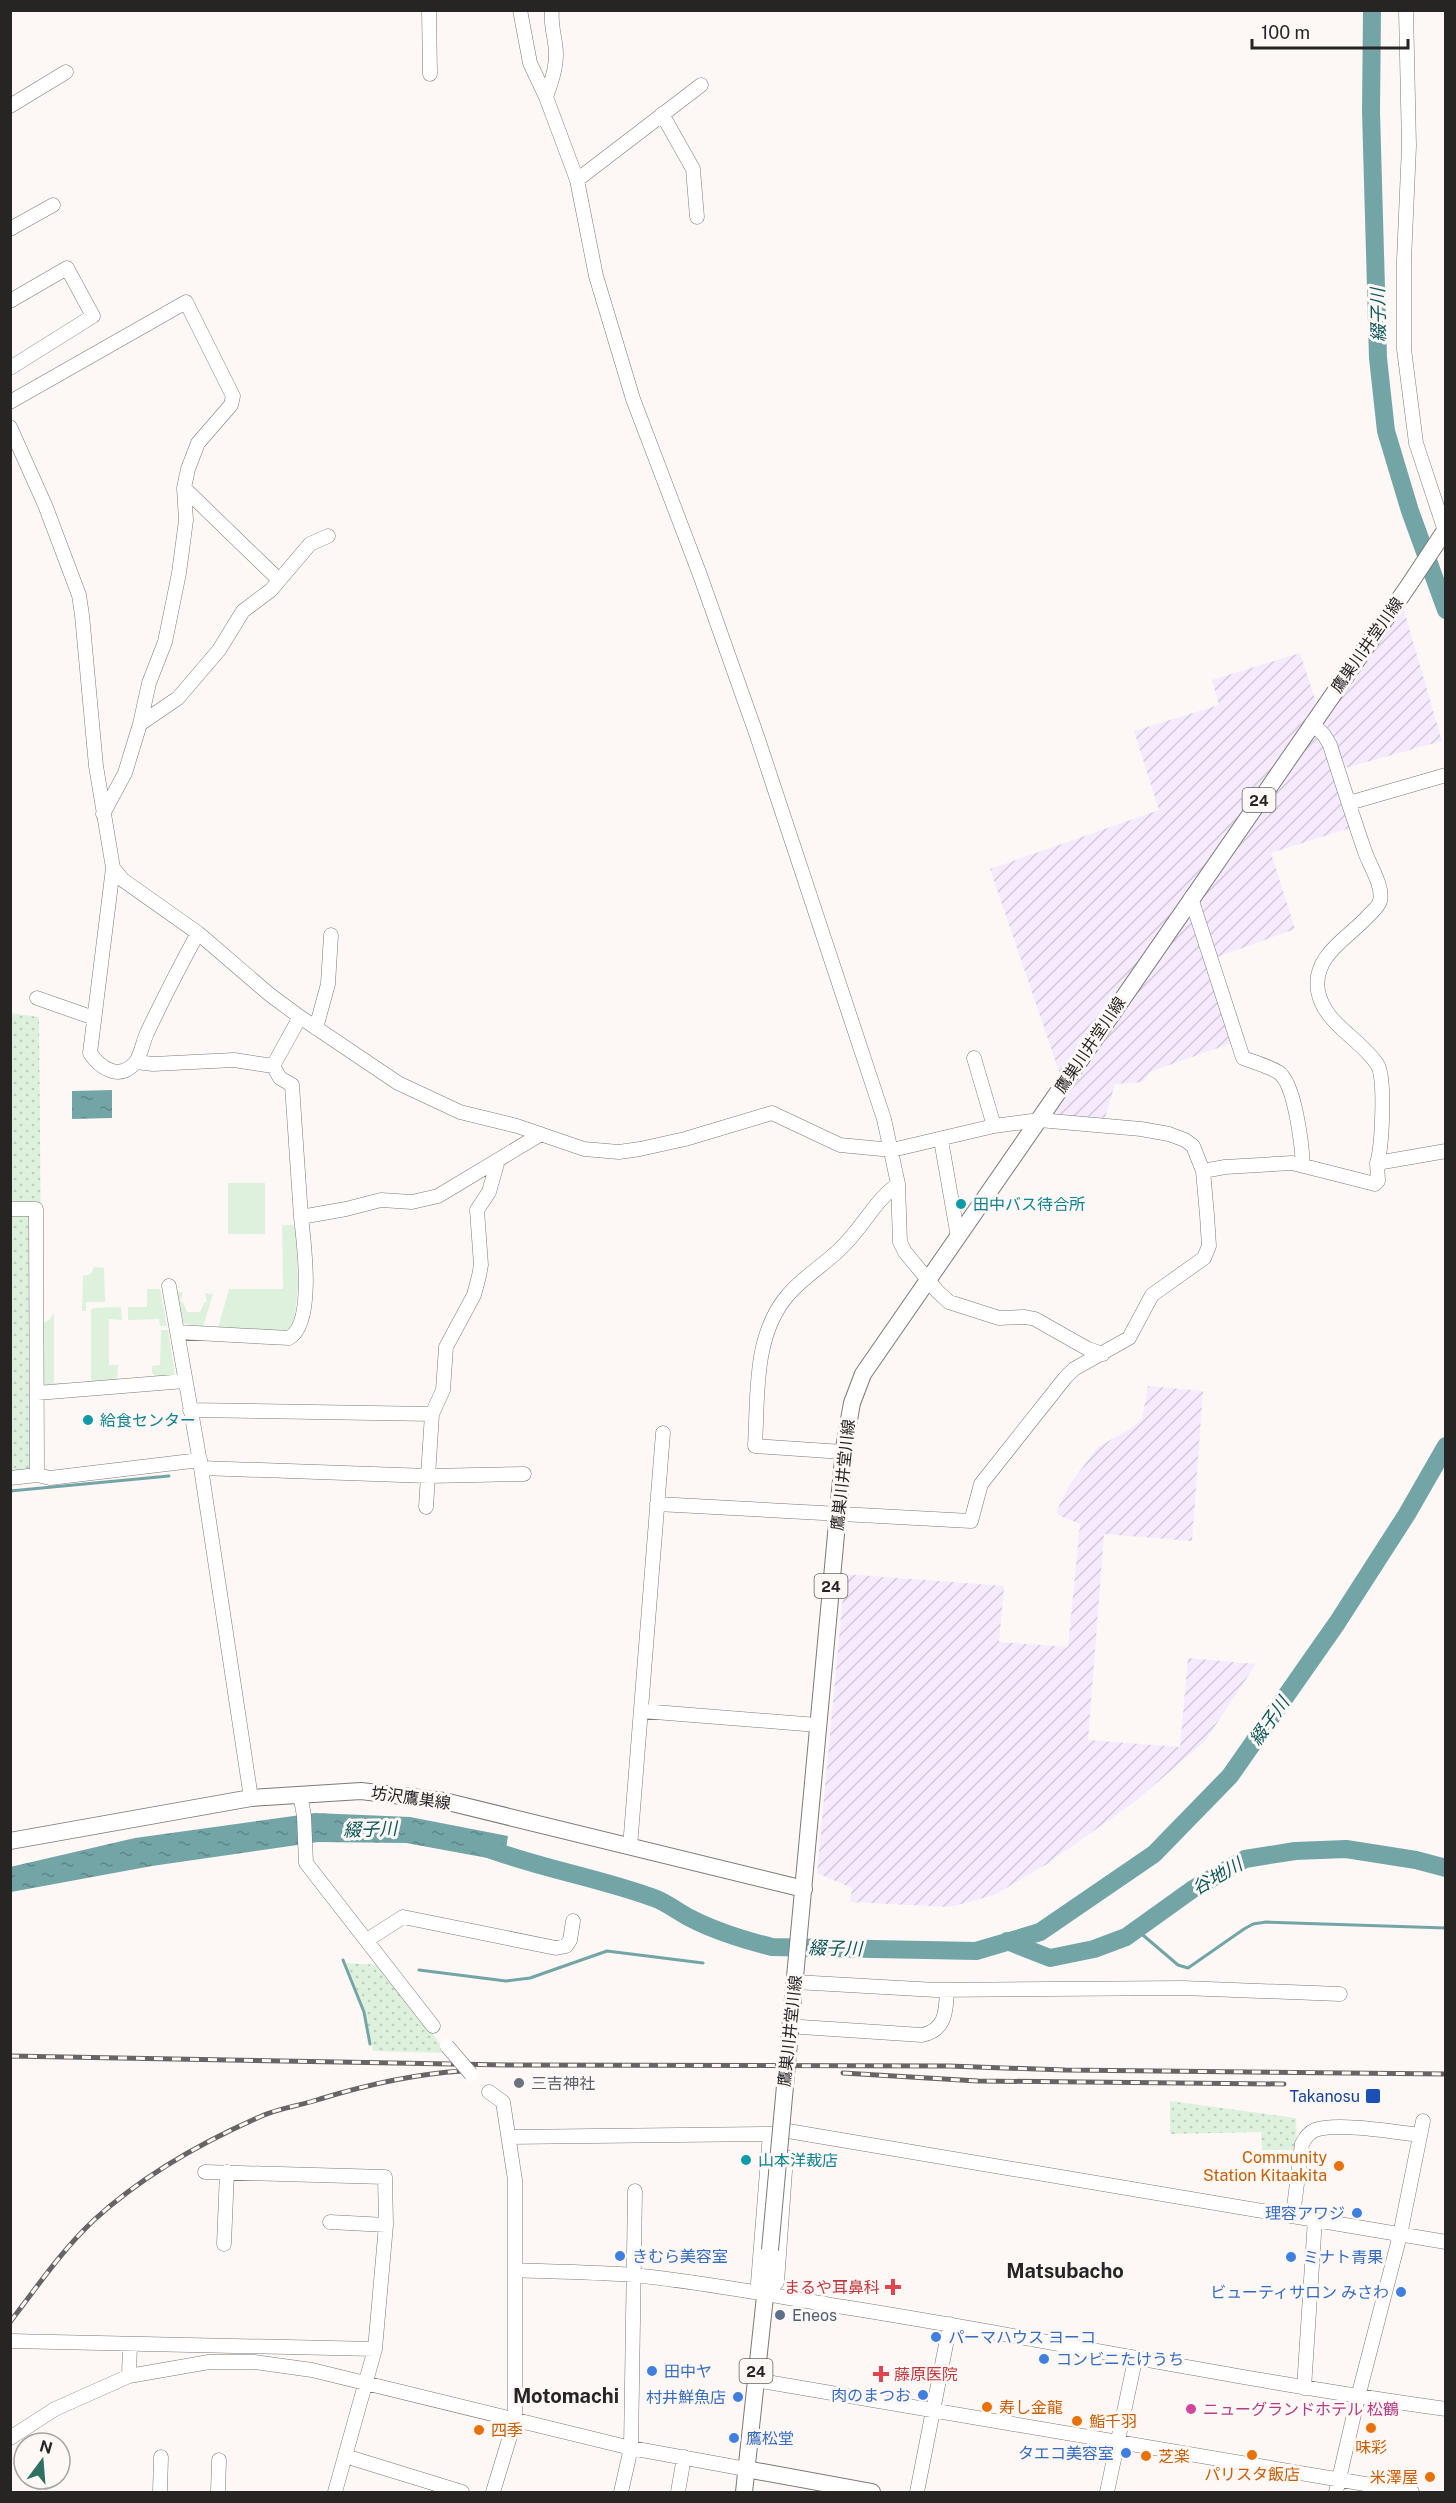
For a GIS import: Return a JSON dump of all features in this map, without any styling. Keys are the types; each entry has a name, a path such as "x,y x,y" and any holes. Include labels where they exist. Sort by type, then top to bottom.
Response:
{"main road":[{"name":"鷹巣川井堂川線","path":"744,2493 796,2029 796,1978 801,1914 843,1452 847,1422 863,1374 1445,532"},
{"name":"坊沢鷹巣線","path":"10,1841 251,1798 301,1799 361,1791 444,1801 804,1889"},
{"path":"746,2469 872,2493"}],"street":[{"path":"429,10 430,74"},
{"path":"520,10 530,63 546,97 577,180 596,276 633,399 696,564 761,747 892,1150 898,1184 900,1242 927,1280 949,1302 999,1318 1035,1319 1088,1349 1103,1354"},
{"path":"546,97 555,69 556,51 552,10"},
{"path":"1406,10 1409,146 1404,260 1404,349 1416,443 1445,532"},
{"path":"10,106 66,72"},
{"path":"577,180 701,85"},
{"path":"662,114 693,169 697,217"},
{"path":"10,230 53,205"},
{"path":"10,302 67,268 93,316 10,368"},
{"path":"10,402 186,302 232,396 231,405 198,443 184,488 186,520 179,573 165,642 149,683 140,724 125,773 103,814"},
{"path":"10,428 45,505 79,595 96,766 113,868 90,1053 99,1067 113,1072 126,1069 136,1062 147,1031 198,933"},
{"path":"184,488 279,580"},
{"path":"140,724 178,698 219,650 243,611 271,590 310,544 328,536"},
{"path":"1203,1171 1226,1167 1292,1163 1375,1184 1378,1181 1377,1163 1382,1139 1381,1072 1371,1056 1330,1017 1318,992 1317,977 1327,954 1362,923 1381,899 1330,745 1312,723"},
{"path":"1349,803 1446,776"},
{"path":"113,868 123,879 198,933 261,988 398,1083 459,1112 541,1134 584,1149 619,1152 640,1149 686,1139 772,1113 840,1145 892,1150 994,1126 1039,1120 1104,1125 1169,1134 1193,1146 1203,1171 1209,1246 1204,1258 1152,1294 1129,1338 1074,1369 981,1484 971,1521 657,1504"},
{"path":"1191,898 1243,1058 1280,1072 1284,1077 1296,1112 1304,1166"},
{"path":"316,1028 328,984 331,935"},
{"path":"37,998 94,1018"},
{"path":"273,1066 300,1017"},
{"path":"974,1058 994,1126"},
{"path":"136,1062 153,1064 234,1060 273,1066"},
{"path":"177,1332 289,1338 297,1334 303,1321 306,1286 292,1085 280,1078 273,1066"},
{"path":"301,1217 381,1200 412,1202 431,1199 541,1134"},
{"path":"941,1140 957,1237"},
{"path":"1377,1163 1446,1151"},
{"path":"426,1507 432,1414 443,1390 446,1347 474,1295 479,1276 481,1265 477,1210 489,1192 498,1160"},
{"path":"843,1452 755,1446 761,1350 775,1316 787,1296 841,1249 885,1193 898,1184"},
{"path":"10,1209 36,1209 37,1475"},
{"path":"170,1286 201,1464 251,1798"},
{"path":"37,1393 185,1381"},
{"path":"190,1410 432,1414"},
{"path":"630,1847 663,1433"},
{"path":"10,1478 37,1475 50,1478 201,1464 429,1476 524,1474"},
{"path":"642,1711 818,1725"},
{"path":"301,1799 306,1863 433,2026"},
{"path":"367,1940 403,1917 556,1948 566,1946 570,1940 573,1921"},
{"path":"796,1978 947,1990 1183,1988 1340,1994"},
{"path":"796,2029 922,2035 930,2033 942,2025 947,1990"},
{"path":"447,2046 471,2074"},
{"path":"489,2092 503,2102 515,2180 514,2420 493,2493"},
{"path":"1293,2215 1302,2144 1306,2136 1314,2130 1421,2128 1400,2235 1358,2397 1338,2487"},
{"path":"509,2137 770,2134 788,2131 1446,2242"},
{"path":"765,2294 777,2282 788,2131"},
{"path":"765,2294 758,2283 770,2134"},
{"path":"205,2172 385,2177 386,2225 375,2349 335,2493"},
{"path":"224,2244 227,2172"},
{"path":"621,2493 631,2448 634,2191"},
{"path":"1304,2388 1315,2219"},
{"path":"330,2222 386,2225"},
{"path":"515,2270 633,2275 765,2294 950,2324 1135,2360 1358,2397 1446,2409"},
{"path":"917,2493 950,2324"},
{"path":"10,2341 375,2349"},
{"path":"129,2376 130,2344"},
{"path":"1107,2493 1135,2360"},
{"path":"10,2438 55,2409 129,2376 209,2362 254,2362 283,2364 631,2448 746,2469"},
{"path":"755,2380 1117,2442 1338,2487 1412,2493"},
{"path":"345,2456 462,2493"},
{"path":"160,2493 161,2457"},
{"path":"678,2493 684,2457"},
{"path":"218,2493 219,2460"}],"shaded area":[{"path":"1398,590 1442,741 1338,770 1356,826 1271,853 1295,929 1212,959 1238,1041 1152,1071 1142,1082 1115,1084 1105,1118 1055,1115 1052,1106 1062,1080 990,869 1159,810 1134,731 1219,705 1212,680 1300,653 1316,702"},
{"path":"1148,1386 1203,1391 1192,1541 1104,1534 1088,1740 1180,1747 1188,1658 1256,1664 1205,1741 1137,1800 1047,1864 994,1895 950,1907 850,1902 852,1888 817,1873 845,1574 1004,1586 999,1642 1068,1647 1080,1524 1058,1515 1057,1510 1070,1484 1098,1447 1130,1429 1142,1419"}],"green space":[{"path":"10,1013 39,1017 43,1471 10,1478"},
{"path":"228,1183 265,1183 265,1234 228,1234"},
{"path":"282,1225 293,1225 296,1228 298,1285 294,1326 288,1332 218,1328 229,1289 282,1289"},
{"path":"94,1267 104,1268 105,1302 86,1302 86,1311 82,1311 83,1276 91,1274"},
{"path":"147,1289 160,1289 167,1326 160,1326 159,1319 128,1320 128,1307 147,1307"},
{"path":"183,1292 180,1302 183,1302 187,1312 200,1312 204,1303 207,1302 205,1293 213,1294 203,1327 181,1323 175,1293"},
{"path":"121,1307 122,1320 109,1319 109,1365 118,1365 117,1380 91,1382 91,1310"},
{"path":"54,1313 54,1383 62,1383 62,1386 44,1389 43,1323 49,1320"},
{"path":"161,1330 168,1330 175,1375 156,1377 152,1373 152,1366 160,1365"},
{"path":"346,1963 381,1965 447,2053 373,2051 365,2010"},
{"path":"1170,2101 1296,2118 1297,2150 1262,2150 1261,2132 1170,2134"}],"water":[{"path":"112,1090 112,1118 72,1119 72,1091"},
{"path":"315,1813 410,1817 508,1836 504,1861 406,1843 318,1842 152,1866 11,1892 10,1867 135,1838"}],"waterway":[{"name":"綴子川","path":"1372,10 1371,112 1378,358 1386,431 1410,511 1446,610"},
{"name":"綴子川","path":"481,1846 654,1898 709,1927 772,1947 976,1951 1040,1932 1154,1854 1230,1776 1337,1623 1407,1514 1446,1446"},
{"path":"10,1491 169,1476"},
{"name":"谷地川","path":"1007,1941 1050,1958 1094,1949 1126,1937 1193,1889 1245,1859 1295,1851 1346,1849 1416,1860 1446,1868"},
{"path":"1137,1930 1178,1965 1188,1968 1253,1924 1266,1922 1446,1928"},
{"path":"419,1970 506,1981 530,1978 607,1951 703,1963"},
{"path":"343,1960 364,2012 370,2044"}],"railway":[{"path":"10,2056 507,2065 949,2066 1065,2070 1446,2074"},
{"path":"10,2322 60,2256 94,2220 153,2174 196,2148 277,2110 390,2081 462,2071"},
{"path":"843,2073 978,2081 1284,2084"}],"place":[{"name":"田中バス待合所","path":"961,1204"},
{"name":"給食センター","path":"88,1420"},
{"name":"三吉神社","path":"519,2083"},
{"name":"Takanosu","path":"1373,2096"},
{"name":"山本洋裁店","path":"746,2160"},
{"name":"Community Station Kitaakita","path":"1339,2166"},
{"name":"理容アワジ","path":"1357,2213"},
{"name":"きむら美容室","path":"620,2256"},
{"name":"ミナト青果","path":"1291,2257"},
{"name":"まるや耳鼻科","path":"893,2287"},
{"name":"ビューティサロン みさわ","path":"1401,2292"},
{"name":"Eneos","path":"780,2315"},
{"name":"パーマハウス ヨーコ","path":"936,2337"},
{"name":"コンビニたけうち","path":"1044,2359"},
{"name":"田中ヤ","path":"652,2371"},
{"name":"藤原医院","path":"881,2374"},
{"name":"肉のまつお","path":"923,2395"},
{"name":"村井鮮魚店","path":"738,2397"},
{"name":"寿し金龍","path":"987,2407"},
{"name":"ニューグランドホテル 松鶴","path":"1191,2409"},
{"name":"鮨千羽","path":"1077,2421"},
{"name":"味彩","path":"1371,2428"},
{"name":"四季","path":"479,2430"},
{"name":"鷹松堂","path":"734,2438"},
{"name":"タエコ美容室","path":"1126,2453"},
{"name":"パリスタ飯店","path":"1252,2455"},
{"name":"芝楽","path":"1146,2456"},
{"name":"米澤屋","path":"1430,2477"}],"district":[{"name":"Matsubacho","path":"1065,2271"},
{"name":"Motomachi","path":"566,2396"}]}
